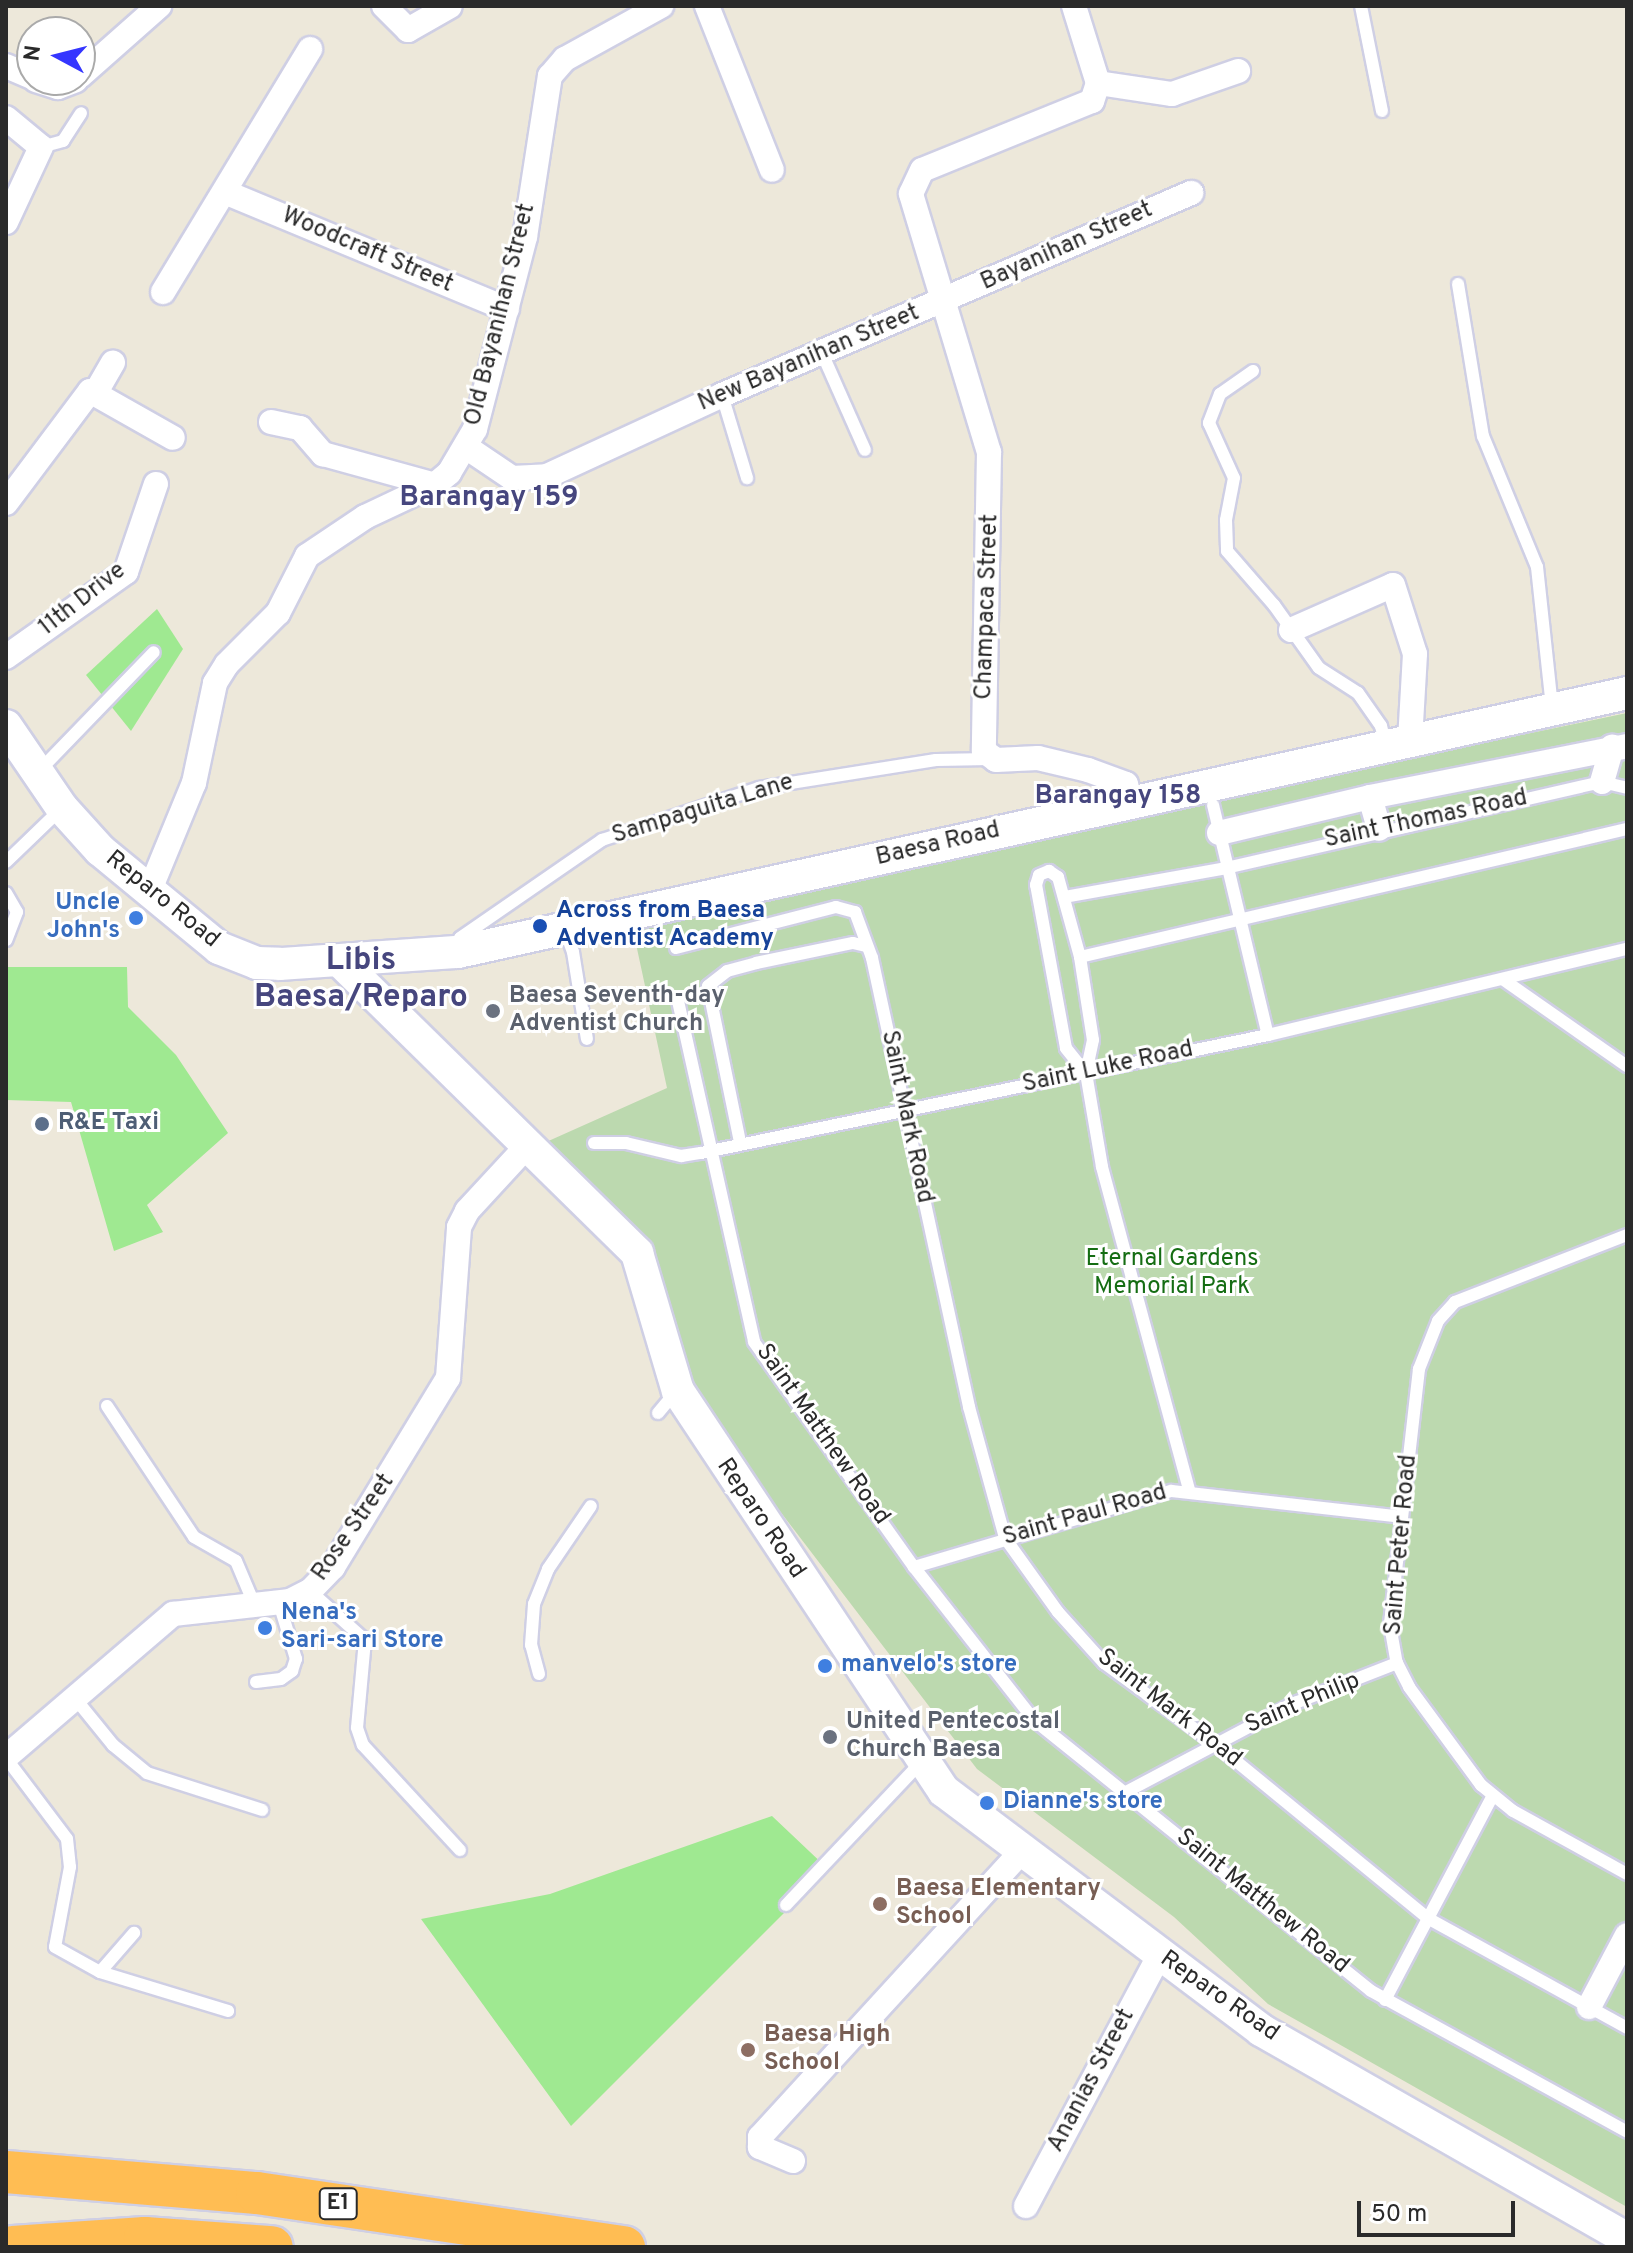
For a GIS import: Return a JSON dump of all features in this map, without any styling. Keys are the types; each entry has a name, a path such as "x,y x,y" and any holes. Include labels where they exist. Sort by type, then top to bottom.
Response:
{"highway":[{"name":"E1","path":"6,2164 51,2174"},
{"name":"E1","path":"6,2172 257,2193 624,2247"},
{"name":"E1","path":"6,2182 51,2174"},
{"path":"13,2247 145,2238 272,2247"},
{"path":"145,2238 189,2247"}],"street":[{"path":"96,62 159,6"},
{"path":"384,6 408,30 450,6"},
{"path":"707,6 772,170"},
{"path":"1074,6 1098,83 1172,94 1238,71"},
{"name":"Old Bayanihan Street","path":"149,892 194,783 215,683 227,664 278,613 307,556 365,517 449,473 466,447 525,237 550,76 565,59 654,7"},
{"path":"163,292 227,193 310,49"},
{"name":"New Bayanihan Street","path":"466,447 495,470 532,480 944,301 911,194 917,174 1083,107 1092,101 1098,83"},
{"path":"6,118 41,147 6,222"},
{"name":"Woodcraft Street","path":"227,193 507,309"},
{"name":"Bayanihan Street","path":"944,301 1191,193"},
{"name":"Champaca Street","path":"944,301 991,467 984,751 990,759"},
{"path":"6,503 113,362"},
{"path":"93,391 173,438"},
{"path":"271,422 300,428 323,454 432,484"},
{"name":"11th Drive","path":"6,657 126,572 156,484"},
{"path":"1291,630 1393,585 1415,654 1398,744"},
{"name":"Baesa Road","path":"340,961 458,952 565,930 1130,801 1627,693"},
{"name":"Reparo Road","path":"6,726 62,808 149,892 239,958 257,963 340,961 637,1253 668,1402 944,1791 1020,1853 1261,2030 1627,2239"},
{"path":"1602,782 1620,746"},
{"path":"1219,833 1370,797 1620,746"},
{"path":"990,759 1038,758 1088,770 1126,784 1130,801"},
{"path":"1370,797 1379,829"},
{"name":"Rose Street","path":"6,1757 173,1614 267,1604 310,1591 333,1567 442,1393 450,1361 459,1227 467,1211 528,1145"},
{"path":"793,2161 760,2147 760,2137 1020,1853"},
{"path":"1589,2007 1627,1935"},
{"name":"Ananias Street","path":"1026,2206 1159,1956"}],"lane":[{"path":"1361,6 1382,111"},
{"path":"41,147 63,141 81,113"},
{"path":"1458,284 1483,436 1537,567 1553,710"},
{"path":"822,353 865,450"},
{"path":"1253,371 1220,394 1209,423 1234,478 1225,543 1231,558 1319,668 1358,693 1398,744"},
{"path":"722,395 747,478"},
{"path":"37,773 154,652"},
{"name":"Sampaguita Lane","path":"458,952 460,938 602,840 759,788 936,760 990,759"},
{"name":"Saint Thomas Road","path":"1064,897 1226,868 1379,829 1602,782 1627,788"},
{"path":"1213,805 1268,1035"},
{"path":"6,862 62,808"},
{"path":"1080,957 1627,829"},
{"path":"1086,1073 1066,1048 1039,875 1054,872 1080,957 1093,1040 1086,1073 1102,1167 1189,1489"},
{"path":"6,893 17,912 6,940"},
{"name":"Saint Mark Road","path":"676,948 836,907 855,912 905,1110 969,1407 1005,1538 1058,1612 1104,1663 1215,1744 1429,1919 1627,2028"},
{"path":"565,930 573,952 587,1039"},
{"path":"740,1142 708,986 727,971 756,963 853,943 866,946"},
{"name":"Saint Luke Road","path":"594,1143 626,1143 681,1156 1268,1035 1627,949"},
{"path":"1504,980 1627,1066"},
{"name":"Saint Matthew Road","path":"678,1001 754,1342 914,1567 1034,1720 1385,2000 1627,2132"},
{"name":"Saint Peter Road","path":"1627,1235 1455,1302 1438,1321 1419,1369 1390,1625 1397,1663 1460,1759 1492,1797 1627,1874"},
{"path":"107,1406 194,1537 236,1561 267,1604 296,1659 292,1671 281,1679 256,1682"},
{"name":"Saint Paul Road","path":"914,1567 1005,1538 1189,1489 1402,1517"},
{"path":"539,1674 531,1645 534,1604 548,1569 591,1506"},
{"path":"310,1591 365,1640 357,1728 363,1745 460,1850"},
{"name":"Saint Philip","path":"1126,1792 1290,1705 1397,1663"},
{"path":"74,1697 113,1745 147,1773 262,1810"},
{"path":"6,1757 67,1839 70,1867 55,1947 100,1972 228,2011"},
{"path":"786,1905 922,1761"},
{"path":"1385,2000 1492,1797"},
{"path":"100,1972 134,1933"}],"green space":[{"path":"157,609 183,649 131,731 86,675"},
{"name":"Eternal Gardens Memorial Park","path":"1627,713 1627,2207 1268,2004 1174,1917 977,1769 685,1387 645,1252 535,1147 667,1088 633,930 1141,814"},
{"path":"6,967 127,967 128,1007 176,1055 228,1133 147,1205 163,1232 114,1251 71,1102 6,1100"},
{"path":"772,1816 828,1869 571,2126 421,1919 550,1894"}],"place":[{"name":"Uncle John's","path":"136,918"},
{"name":"Across from Baesa Adventist Academy","path":"540,926"},
{"name":"Baesa Seventh-day Adventist Church","path":"493,1011"},
{"name":"R&E Taxi","path":"42,1124"},
{"name":"Nena's Sari-sari Store","path":"265,1628"},
{"name":"manvelo's store","path":"825,1666"},
{"name":"United Pentecostal Church Baesa","path":"830,1737"},
{"name":"Dianne's store","path":"987,1803"},
{"name":"Baesa Elementary School","path":"880,1904"},
{"name":"Baesa High School","path":"748,2050"}],"district":[{"name":"Barangay 159","path":"489,498"},
{"name":"Barangay 158","path":"1118,797"},
{"name":"Libis Baesa/Reparo","path":"361,980"}]}
